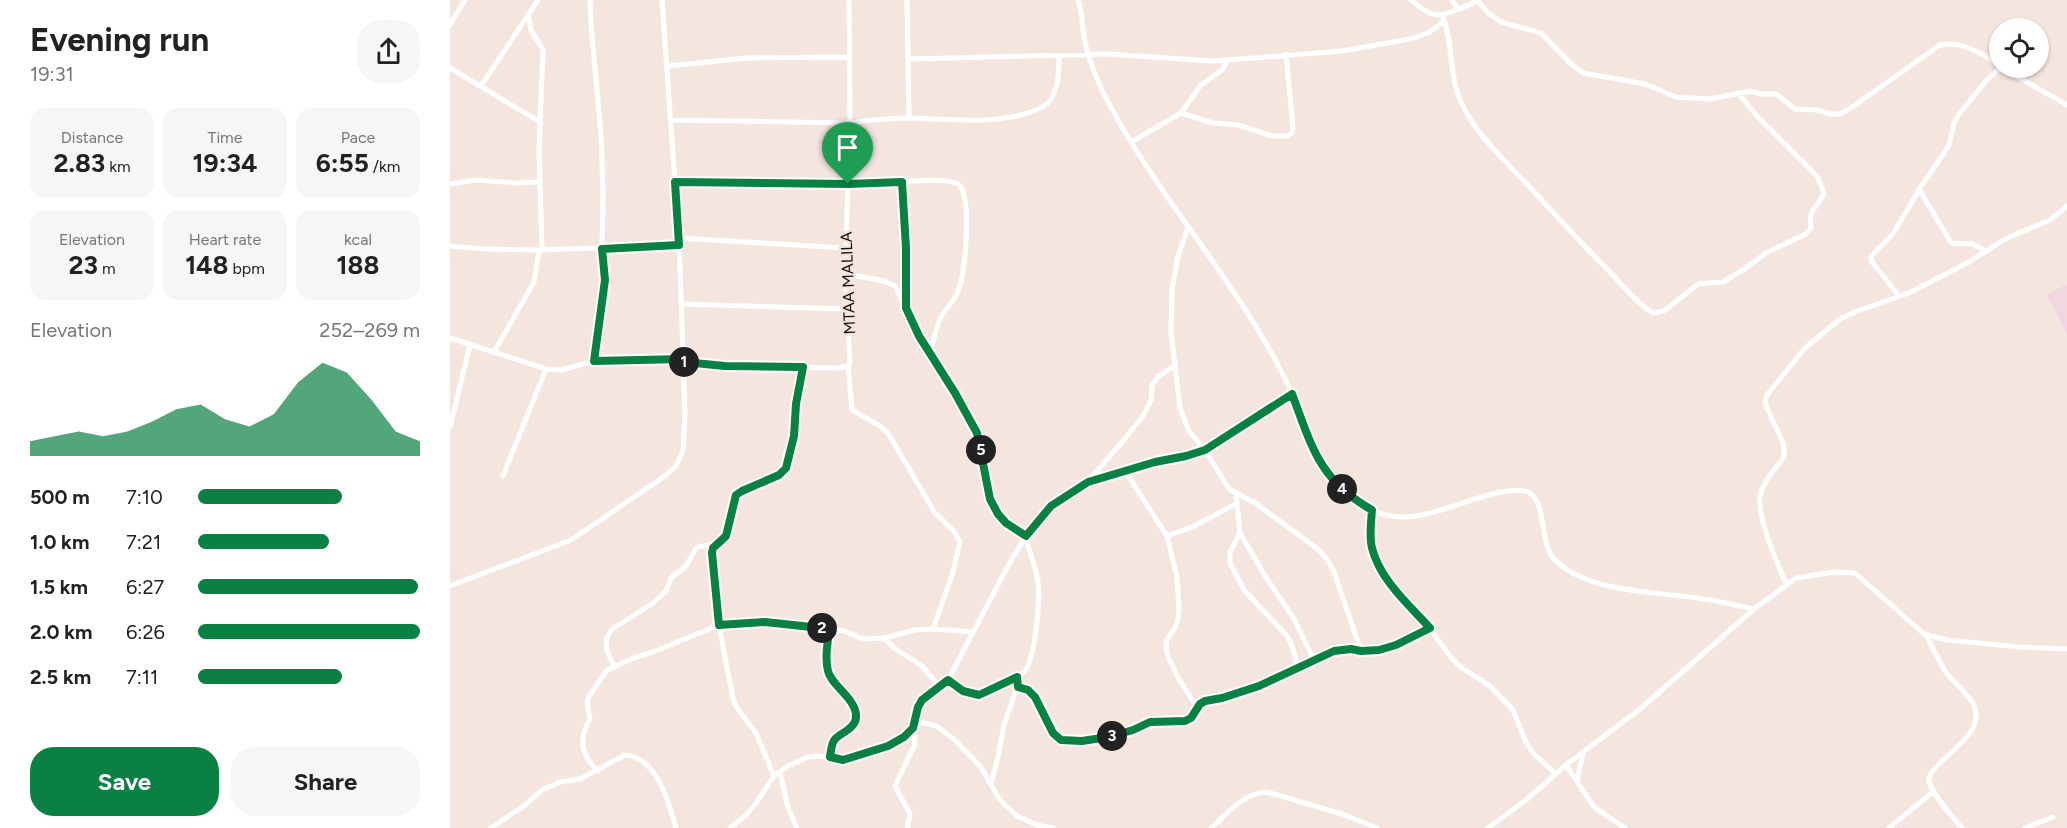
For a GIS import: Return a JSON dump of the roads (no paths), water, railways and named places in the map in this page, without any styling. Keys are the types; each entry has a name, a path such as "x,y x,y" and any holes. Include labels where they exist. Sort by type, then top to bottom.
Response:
{"street":[{"path":"481,86 538,0"},
{"path":"590,0 601,134 602,249 605,280 594,361"},
{"path":"450,586 571,540 593,527 676,466 683,451 679,242 662,0"},
{"name":"MTAA MALILA","path":"849,0 850,123 845,274 851,352 848,366 852,410 888,433 934,513 953,530 960,542 952,575 933,629"},
{"path":"907,0 909,118"},
{"path":"1078,0 1088,55 1102,90 1131,142 1230,287 1274,357 1292,394 1316,454 1336,485 1357,502 1391,518 1427,515 1486,495 1515,490 1528,492 1539,506 1545,544 1552,557 1583,578 1600,584 1703,598 1755,609"},
{"path":"1411,0 1430,14 1443,18"},
{"path":"1452,0 1458,9"},
{"path":"450,25 463,1"},
{"path":"909,59 1108,54 1212,61 1342,51 1410,39 1428,33 1443,18 1478,1 1488,13 1502,22 1541,33 1583,73 1645,84 1686,99 1710,99 1751,91 1776,94 1795,109 1839,114 1941,45 1949,43 1973,50 1989,60"},
{"path":"494,352 534,282 540,250 540,122 543,50 531,30 528,14"},
{"path":"1443,18 1449,38 1451,67 1456,88 1472,123 1491,147 1580,242 1640,305 1653,314 1664,311 1698,284 1723,282 1766,253 1806,234 1811,228 1810,212 1823,197 1824,193 1817,176 1757,116 1738,93"},
{"path":"1180,112 1213,123 1238,125 1272,136 1287,136 1292,133 1293,128 1286,54"},
{"path":"670,120 850,123 909,118 988,121 1015,117 1042,108 1050,102 1056,90 1059,56"},
{"path":"668,66 747,58 848,57"},
{"path":"1131,142 1180,112 1200,86 1223,69 1227,60"},
{"path":"450,68 540,122"},
{"path":"1899,296 1872,262 1871,256 1893,234 1919,189 1949,145 1950,132 1959,114 1989,78"},
{"path":"2020,78 2067,105"},
{"path":"450,184 476,180 540,182"},
{"path":"675,182 848,184 956,182 961,187 966,206 967,229 960,288 955,301 940,320 930,354"},
{"path":"902,182 906,248 906,308"},
{"path":"1919,189 1951,243 1973,244 1986,251"},
{"path":"1787,585 1777,563 1759,507 1763,486 1784,457 1785,452 1767,408 1767,395 1804,349 1840,319 1899,296 1969,262 2005,239 2050,220 2067,206"},
{"path":"1188,227 1178,256 1172,289 1171,332 1180,408 1189,431 1205,450 1229,489 1255,503 1318,549 1327,559 1334,572 1361,651"},
{"path":"450,246 483,249 602,249 679,242 845,248"},
{"path":"845,274 892,284 977,433 990,499 1006,523 1025,537 1034,562 1038,584 1036,633 1024,671 1017,677 979,695 963,691 948,680"},
{"path":"681,304 846,309"},
{"path":"450,338 546,369 562,370 594,361 683,361 725,366 838,368 848,366"},
{"path":"450,427 452,409 470,345"},
{"path":"907,828 910,814 895,786 915,744 914,724 922,700 948,680 1025,537 1051,506 1088,482 1124,441 1143,416 1151,400 1152,385 1158,377 1175,365"},
{"path":"774,776 756,733 733,699 719,625 712,553 717,544 726,536 736,495 779,475 786,468 794,436 796,404 803,367"},
{"path":"503,476 546,369"},
{"path":"1088,482 1205,450 1292,394"},
{"path":"1125,471 1167,536 1177,577 1179,608 1175,628 1167,639 1166,648 1180,681 1198,708"},
{"path":"1236,494 1240,532 1267,579 1293,617 1314,660"},
{"path":"1167,536 1192,527 1236,504"},
{"path":"1372,510 1372,549 1382,572 1458,665 1491,687 1513,710 1533,753 1556,774"},
{"path":"1240,532 1230,552 1230,563 1233,570 1244,590 1287,636 1298,667"},
{"path":"614,666 607,651 606,640 611,630 653,603 666,591 671,578 686,566 697,547 717,544"},
{"path":"1488,828 1526,800 1566,765 1640,710 1755,609 1796,578 1834,572 1855,573 1924,634 1946,673 1973,704 1976,713 1975,722 1950,755 1931,771 1929,783 1962,828"},
{"path":"598,771 586,759 582,749 583,730 590,719 587,702 602,676 614,666 719,625 773,622 844,631 863,639 884,638 915,630 973,632"},
{"path":"1018,687 1028,690 1035,697 1053,733 1061,740 1066,742 1108,737 1133,730 1150,722 1185,721 1191,718 1205,701 1259,686 1334,651 1379,650 1396,645 1430,628"},
{"path":"830,629 826,645 828,673 846,696 856,716 854,723 836,738 830,757"},
{"path":"1924,634 1947,640 2067,649"},
{"path":"884,638 894,648 921,665 939,686"},
{"path":"991,784 999,757 1004,725 1018,687 1017,677"},
{"path":"730,828 747,814 774,776 780,772 808,757 830,757 843,760 888,746 904,737 914,724"},
{"path":"914,724 937,726 981,766 1000,800 1017,816 1037,825 1053,828"},
{"path":"1578,784 1584,753"},
{"path":"492,828 550,786 580,779 625,755 642,762 656,778 669,803 676,828"},
{"path":"1566,765 1594,807 1625,828"},
{"path":"780,772 788,808 797,828"},
{"path":"1889,828 1934,791"},
{"path":"1210,828 1241,801 1255,793 1267,792 1342,814 1377,828"},
{"path":"2025,828 2053,817"}]}
